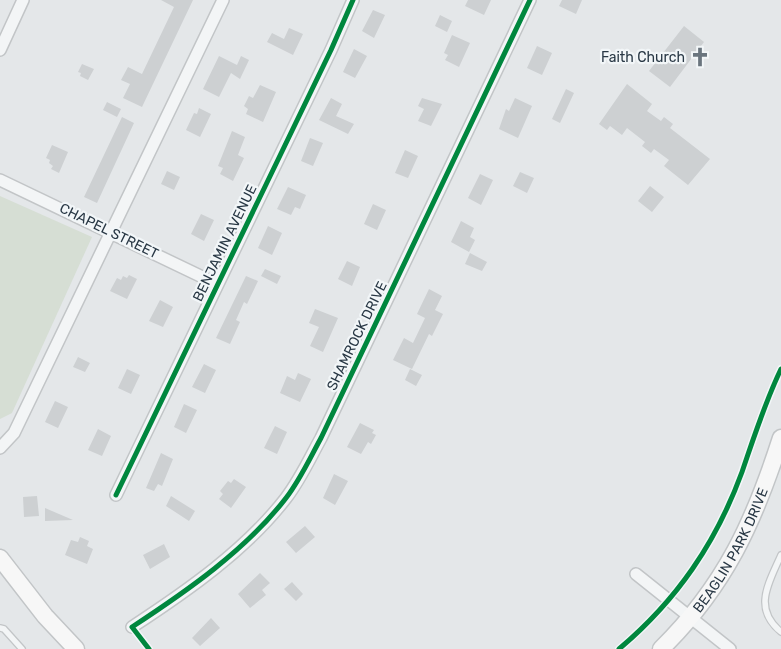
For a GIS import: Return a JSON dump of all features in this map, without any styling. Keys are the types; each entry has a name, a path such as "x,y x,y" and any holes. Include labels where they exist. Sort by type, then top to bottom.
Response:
{"main road":[{"name":"BEAGLIN PARK DRIVE","path":"661,649 691,617 721,576 748,529 763,494 781,438"},
{"path":"0,558 45,616 76,649"}],"street":[{"path":"0,50 23,0"},
{"path":"0,448 14,433 223,0"},
{"name":"BENJAMIN AVENUE","path":"116,495 331,50 352,0"},
{"name":"SHAMROCK DRIVE","path":"132,627 173,600 236,548 269,517 295,486 321,438 530,0"},
{"name":"CHAPEL STREET","path":"0,180 111,231 217,284"},
{"path":"636,574 730,649"}],"lane":[{"path":"781,555 764,603 769,618 781,632"},
{"path":"0,628 4,629 22,649"}],"shaded area":[{"path":"0,196 92,237 12,413 0,419"}],"building":[{"path":"161,0 193,0 142,107 123,98 130,84 121,80 128,67 142,74 174,7"},
{"path":"468,0 491,0 484,15 465,6"},
{"path":"562,0 582,0 576,14 559,6"},
{"path":"373,10 385,15 374,38 362,31"},
{"path":"440,15 452,21 447,32 435,26"},
{"path":"684,26 704,42 670,87 649,71"},
{"path":"289,28 303,34 293,55 267,42 272,33 284,39"},
{"path":"452,35 470,43 459,67 445,60 448,55 444,53"},
{"path":"537,46 552,53 542,75 527,68"},
{"path":"354,49 367,56 355,78 343,72"},
{"path":"219,56 237,65 241,56 249,60 240,79 231,73 219,97 203,89"},
{"path":"82,64 94,69 88,80 80,76 81,73 78,72"},
{"path":"627,84 652,104 647,111 661,121 664,117 673,124 670,128 710,159 688,185 664,166 669,160 654,149 651,153 642,146 645,142 627,128 622,135 610,126 607,130 599,124"},
{"path":"260,85 276,92 263,122 246,114 248,109 244,106 249,96 253,98"},
{"path":"566,89 574,93 560,123 552,119"},
{"path":"331,98 342,104 336,116 354,124 348,134 319,120"},
{"path":"422,98 442,104 431,126 418,121 424,109 418,106"},
{"path":"515,98 532,106 518,138 499,129 506,109 509,111"},
{"path":"107,102 121,109 117,117 103,110"},
{"path":"199,108 211,114 200,137 186,130 194,113 197,114"},
{"path":"122,117 134,123 97,203 84,197"},
{"path":"232,131 245,137 238,155 244,158 233,181 220,174 223,168 218,166"},
{"path":"310,138 323,143 313,166 301,161"},
{"path":"52,145 68,152 59,173 51,169 53,166 49,163 50,160 46,158"},
{"path":"405,150 418,156 408,178 395,173"},
{"path":"167,171 180,177 174,190 161,184"},
{"path":"520,172 534,178 527,193 513,186"},
{"path":"480,174 493,180 481,205 468,198"},
{"path":"650,186 664,197 652,212 638,201"},
{"path":"288,187 306,195 300,209 295,207 291,215 277,209"},
{"path":"373,204 386,210 377,230 364,224"},
{"path":"201,214 214,220 204,241 191,234"},
{"path":"461,221 474,228 470,237 475,240 469,252 451,242"},
{"path":"268,226 282,233 272,255 258,248"},
{"path":"470,253 487,262 482,271 465,264"},
{"path":"347,261 360,267 352,286 338,279"},
{"path":"265,269 281,276 277,284 261,276"},
{"path":"129,275 137,279 127,299 110,291 117,278 121,280 123,276 127,278"},
{"path":"246,276 258,281 247,304 244,302 236,320 240,322 230,344 216,338"},
{"path":"429,289 442,296 435,310 443,314 432,336 429,334 412,369 393,360 404,338 413,343 425,318 417,314"},
{"path":"160,300 173,307 163,327 149,321"},
{"path":"315,309 338,318 323,352 310,346 319,327 309,323"},
{"path":"78,357 90,363 85,372 73,367"},
{"path":"204,364 216,370 205,393 192,387"},
{"path":"127,369 140,375 131,394 118,388"},
{"path":"410,369 422,375 416,386 405,380"},
{"path":"298,373 311,379 300,402 280,393 287,376 295,380"},
{"path":"55,401 68,407 58,428 45,422"},
{"path":"184,404 197,410 186,433 174,427"},
{"path":"360,423 374,430 372,433 376,435 371,444 368,442 361,454 347,447"},
{"path":"275,426 287,432 277,454 264,448"},
{"path":"98,429 111,436 102,456 88,450"},
{"path":"161,453 173,459 162,486 158,484 154,491 146,488"},
{"path":"334,474 348,481 335,505 323,498"},
{"path":"234,479 246,487 231,508 219,499 223,494 220,491 228,481 231,483"},
{"path":"37,496 39,516 24,517 23,497"},
{"path":"171,496 195,511 189,521 166,506"},
{"path":"45,508 73,520 45,521"},
{"path":"305,526 315,537 296,553 286,542"},
{"path":"80,537 89,541 87,546 93,549 87,564 65,555 71,540 78,542"},
{"path":"164,544 170,557 150,569 143,555"},
{"path":"260,573 270,583 262,590 266,595 250,608 238,594"},
{"path":"292,582 303,594 296,601 284,589"},
{"path":"211,618 220,628 200,646 192,638"}],"cycle path":[{"path":"116,495 331,50 353,0"},
{"path":"149,649 132,627 194,584 253,535 286,498 300,476 321,438 530,0"},
{"path":"619,649 659,611 677,590 707,546 732,498 781,369"}],"place":[{"name":"Faith Church","path":"700,57"}]}
